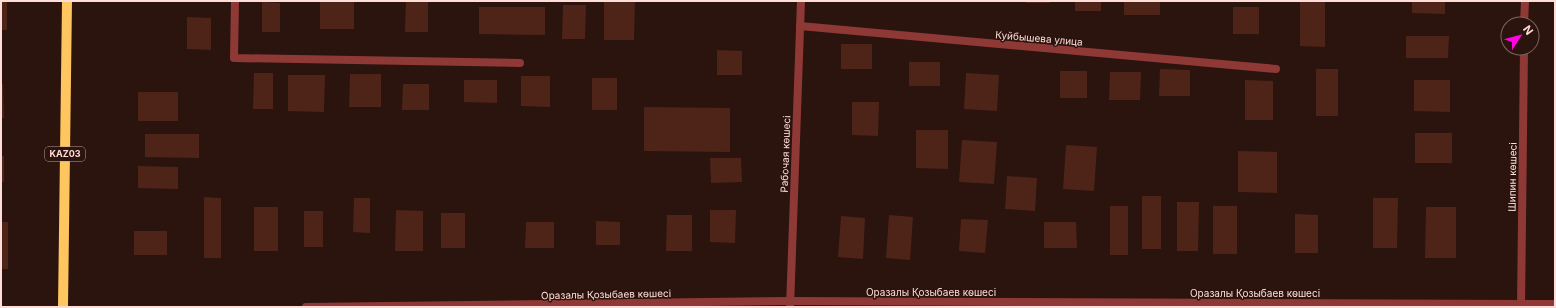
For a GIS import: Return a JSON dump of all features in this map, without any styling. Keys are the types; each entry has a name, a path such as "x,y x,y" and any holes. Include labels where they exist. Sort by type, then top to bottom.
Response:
{"main road":[{"name":"KАZ03","path":"63,307 67,1"}],"street":[{"path":"234,1 234,58 520,63"},
{"name":"Рабочая көшесі","path":"790,304 801,1"},
{"path":"1524,16 1525,1"},
{"name":"Куйбышева улица","path":"800,26 1276,69"},
{"name":"Шипин көшесі","path":"1521,305 1524,56"},
{"name":"Оразалы Қозыбаев көшесі","path":"306,307 790,304 1555,304"}],"building":[{"path":"1,1 7,1 7,30 1,30"},
{"path":"320,1 354,1 354,29 320,29"},
{"path":"406,1 428,1 428,32 405,32"},
{"path":"604,1 635,1 634,40 604,40"},
{"path":"1026,1 1050,1 1050,3 1026,3"},
{"path":"1075,1 1101,1 1101,11 1075,11"},
{"path":"1124,1 1160,1 1160,15 1124,15"},
{"path":"1300,1 1325,1 1325,47 1300,46"},
{"path":"1412,1 1445,1 1445,14 1412,13"},
{"path":"262,2 280,3 280,32 262,32"},
{"path":"563,5 586,5 585,39 562,39"},
{"path":"479,7 545,7 545,35 479,34"},
{"path":"1233,7 1259,7 1259,34 1233,34"},
{"path":"187,17 211,18 211,50 187,49"},
{"path":"1406,36 1449,36 1448,58 1406,58"},
{"path":"841,44 872,44 872,69 841,69"},
{"path":"717,50 742,51 742,75 717,75"},
{"path":"909,62 940,62 940,86 909,86"},
{"path":"1160,69 1190,70 1190,96 1159,96"},
{"path":"1316,69 1338,69 1338,116 1316,116"},
{"path":"1060,71 1087,71 1087,98 1060,98"},
{"path":"1110,72 1141,72 1140,100 1109,100"},
{"path":"254,73 273,73 273,109 253,109"},
{"path":"966,73 999,75 997,111 964,109"},
{"path":"350,74 381,74 381,107 349,107"},
{"path":"288,75 325,75 324,112 288,111"},
{"path":"521,76 550,76 550,107 521,106"},
{"path":"592,78 617,78 617,110 592,110"},
{"path":"464,80 497,80 497,103 464,102"},
{"path":"1245,80 1273,81 1273,120 1245,120"},
{"path":"1414,80 1450,80 1450,112 1414,111"},
{"path":"1,84 3,84 4,118 1,118"},
{"path":"403,84 429,84 429,110 402,110"},
{"path":"138,92 178,92 178,121 138,121"},
{"path":"852,102 879,102 878,136 852,135"},
{"path":"644,107 730,108 730,152 644,151"},
{"path":"916,130 948,130 948,169 916,168"},
{"path":"1415,133 1452,133 1452,163 1415,163"},
{"path":"145,134 199,134 199,158 145,157"},
{"path":"962,140 997,142 994,184 959,182"},
{"path":"1066,145 1097,147 1094,191 1063,189"},
{"path":"1238,151 1277,152 1277,193 1238,192"},
{"path":"1,156 4,156 4,182 1,182"},
{"path":"710,158 741,158 742,182 711,183"},
{"path":"138,166 178,167 178,189 138,188"},
{"path":"1007,176 1037,178 1035,211 1005,209"},
{"path":"1142,196 1161,196 1161,249 1142,249"},
{"path":"204,197 221,198 221,258 204,258"},
{"path":"354,198 370,198 370,233 353,232"},
{"path":"1373,198 1398,198 1397,248 1373,248"},
{"path":"1177,202 1199,202 1198,251 1177,251"},
{"path":"1110,206 1128,206 1128,255 1110,255"},
{"path":"1213,206 1237,206 1237,254 1213,254"},
{"path":"254,207 278,207 278,251 254,251"},
{"path":"1426,207 1456,207 1456,258 1425,258"},
{"path":"396,210 423,211 423,251 395,251"},
{"path":"710,210 736,210 735,243 710,242"},
{"path":"304,211 323,211 323,247 304,247"},
{"path":"441,213 465,213 465,248 441,248"},
{"path":"1295,214 1318,215 1318,253 1295,253"},
{"path":"667,215 692,215 692,251 666,251"},
{"path":"889,215 913,217 910,260 886,258"},
{"path":"841,216 865,218 863,259 838,257"},
{"path":"961,219 988,220 985,253 959,251"},
{"path":"596,221 620,222 620,245 596,245"},
{"path":"1,222 8,222 8,269 1,269"},
{"path":"526,222 554,222 554,248 525,248"},
{"path":"1044,222 1076,222 1077,248 1044,248"},
{"path":"134,231 167,231 167,255 134,255"}]}
